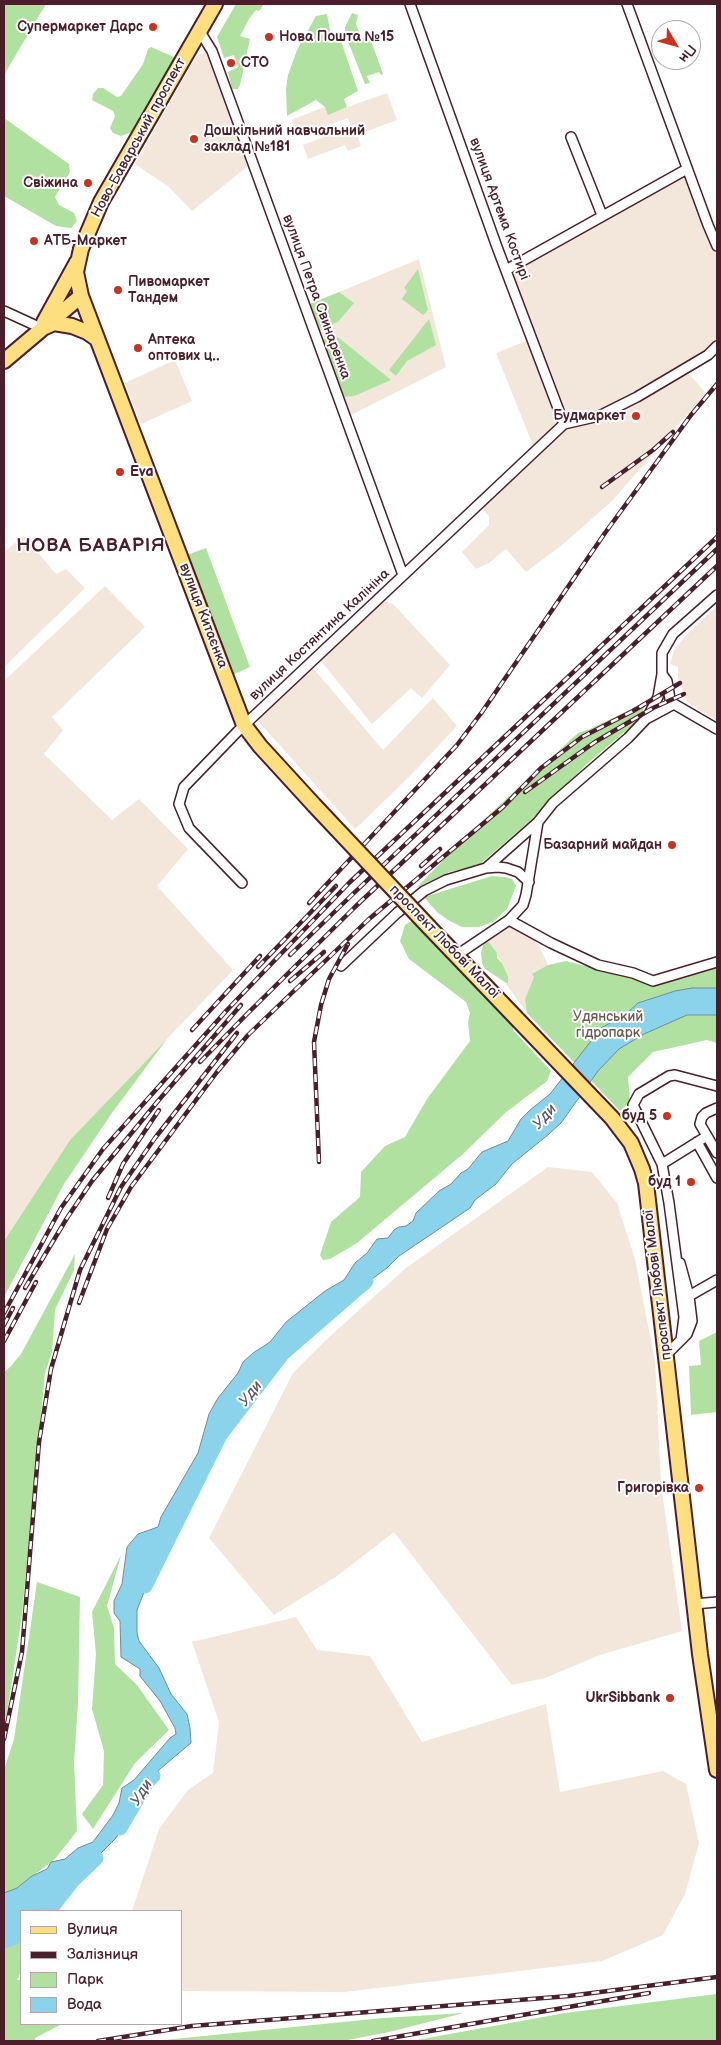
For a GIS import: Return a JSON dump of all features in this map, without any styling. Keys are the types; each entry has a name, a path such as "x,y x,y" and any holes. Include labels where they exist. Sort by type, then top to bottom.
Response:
{"main road":[{"name":"Ново-Баварський проспект","path":"81,296 76,272 78,259 101,202 215,4"},
{"path":"41,328 78,259"},
{"path":"4,361 81,296"},
{"name":"вулиця Китаєнка","path":"81,296 244,725 260,746 314,805"},
{"path":"41,328 54,323 60,323 87,332 97,339"},
{"name":"проспект Любові Малої","path":"314,805 612,1118 631,1143 642,1169 646,1182 700,1654 717,1770"}],"street":[{"name":"вулиця Артема Костирі","path":"410,4 564,424"},
{"path":"637,4 628,7 717,246"},
{"name":"вулиця Петра Свинаренка","path":"199,30 212,52 403,576"},
{"path":"571,137 602,215"},
{"path":"506,270 687,169"},
{"path":"4,311 41,328"},
{"path":"564,424 599,416 637,398 708,355 717,346"},
{"name":"вулиця Костянтина Калініна","path":"242,882 189,828 179,804 184,787 244,725 564,424"},
{"path":"486,868 538,822 554,804 628,738 647,718 658,697 662,674 662,653 673,634 717,595"},
{"path":"662,674 667,681 670,699 674,704 717,729"},
{"path":"647,718 674,704"},
{"path":"457,955 509,920 523,905 529,882 538,822"},
{"path":"341,966 397,913 424,891 446,880 486,868 506,868 518,872 529,882"},
{"path":"509,920 551,944 604,968 632,974 652,981 717,962"},
{"path":"681,1340 684,1317 662,1164 633,1105 639,1094 669,1076 675,1075 717,1086"},
{"path":"717,1108 706,1113 702,1117 700,1124 717,1153"},
{"path":"662,1164 708,1136"},
{"path":"697,1142 717,1178"},
{"path":"666,1355 688,1334 692,1321 684,1273 674,1249"},
{"path":"689,1296 717,1280"},
{"path":"694,1604 717,1602"}],"shaded area":[{"name":"Дошкільний навчальний заклад №181","path":"204,52 208,55 248,166 192,211 169,187 135,164 196,57"},
{"path":"387,93 397,120 357,135 361,146 348,151 345,145 308,159 303,145 351,127 348,118 298,136 291,120 325,107 328,114"},
{"path":"686,172 705,199 717,227 717,350 687,372 706,393 612,501 562,545 526,572 506,549 489,563 476,569 462,552 489,525 489,516 484,511 484,503 536,453 496,353 534,338 508,270"},
{"path":"419,259 446,367 351,415 310,304"},
{"path":"175,360 192,401 141,424 125,383"},
{"path":"24,536 56,574 66,569 85,588 4,667 4,552"},
{"path":"105,586 145,627 52,717 63,730 44,754 112,820 139,799 188,849 157,886 233,970 70,1140 4,1241 4,681"},
{"path":"383,601 393,604 450,665 422,698 411,688 372,724 320,660"},
{"path":"717,606 717,721 687,702 678,677 678,667 670,664 674,650 689,632"},
{"path":"313,668 383,750 433,698 457,726 408,778 355,829 258,721 263,713"},
{"path":"509,920 534,936 535,943 538,944 548,965 533,974 534,977 525,999 527,1013 506,984 508,984 502,963 487,940"},
{"path":"548,1167 592,1172 617,1203 635,1259 655,1361 661,1484 682,1631 600,1655 545,1678 512,1685 394,1532 337,1576 274,1615 209,1538 293,1373 327,1339 406,1268"},
{"path":"296,1617 317,1650 370,1656 422,1742 546,1704 560,1792 663,1771 686,1784 699,1843 685,1894 663,1935 602,1961 345,1992 182,1991 182,1910 132,1910 159,1829 188,1790 213,1773 219,1722 192,1642"}],"green space":[{"path":"4,4 46,4 4,75"},
{"path":"236,4 264,4 249,19 240,36 250,39 240,85 238,89 232,89 228,72 238,67 234,55 224,58 217,37"},
{"path":"352,13 358,15 356,24 362,38 370,38 383,74 381,75 379,72 367,76 370,83 365,84 345,34 345,27"},
{"path":"327,14 331,35 341,41 358,91 344,99 347,107 328,115 325,107 316,100 287,116 286,89 288,75 297,50 316,16"},
{"path":"151,47 174,57 177,64 140,129 121,136 113,133 110,128 115,116 113,111 92,100 93,94 98,88 103,88 117,97 121,96 143,64 148,49"},
{"path":"4,118 69,164 70,172 55,197 59,205 74,213 77,221 71,228 56,226 4,196"},
{"path":"418,269 428,310 423,315 402,299 407,291 404,288"},
{"path":"339,292 354,303 338,322 319,329 310,304"},
{"path":"429,319 436,345 407,361 396,376 389,370"},
{"path":"334,334 391,380 354,396 344,397 323,340"},
{"path":"206,548 250,667 233,675 187,555"},
{"path":"635,707 644,707 641,718 588,763 533,818 478,866 449,872 416,888 479,824 578,733"},
{"path":"492,876 512,879 516,886 507,909 493,922 479,927 462,927 448,920 437,912 424,897"},
{"path":"413,920 513,1021 513,1030 551,1071 547,1081 505,1113 463,1154 357,1243 330,1259 323,1260 320,1255 331,1222 360,1197 361,1172 385,1146 405,1137 427,1099 470,1041 468,1022 470,1013 466,1002 409,959 400,941 405,925"},
{"path":"487,940 502,963 508,977 508,984 485,969 482,963 481,953 484,942"},
{"name":"Удянський гідропарк","path":"566,961 654,984 717,963 717,1043 707,1040 653,1052 628,1077 630,1102 620,1111 527,1013 525,999 534,977 532,974 548,965"},
{"path":"167,1039 112,1113 64,1184 4,1297 4,1241 70,1140"},
{"path":"75,1254 74,1270 55,1310 52,1352 45,1373 22,1615 4,1725 4,1372 21,1354"},
{"path":"717,1332 717,1412 691,1415 689,1366 701,1365 699,1341"},
{"path":"121,1555 107,1606 114,1628 115,1664 137,1685 169,1730 135,1763 93,1829 82,1814 103,1785 104,1751 92,1709 96,1654 92,1612"},
{"path":"37,1582 80,1597 78,1704 74,1763 77,1831 55,1859 17,1888 4,1893 4,1770 14,1739"},
{"path":"20,1937 20,1974 17,1980 20,1980 20,2025 60,2025 35,2038 35,2041 4,2041 4,1944"},
{"path":"717,1994 717,2041 411,2041 565,2013"},
{"path":"464,2013 389,2032 343,2041 154,2041 383,2018"}],"water":[{"path":"692,988 717,988 717,1015 687,1015 644,1034 619,1049 598,1071 561,1123 512,1164 496,1184 475,1200 470,1208 399,1256 387,1268 326,1313 256,1386 229,1419 201,1463 165,1539 137,1610 139,1641 159,1668 171,1694 187,1714 191,1743 160,1769 141,1792 133,1804 124,1826 115,1839 85,1869 72,1878 43,1910 20,1910 20,1932 4,1940 4,1893 17,1888 32,1876 47,1869 51,1862 65,1859 78,1848 93,1842 113,1815 119,1803 122,1788 134,1780 170,1738 176,1734 175,1728 160,1701 140,1676 140,1669 121,1657 120,1621 114,1613 114,1601 122,1584 127,1547 138,1534 158,1527 161,1517 198,1453 209,1414 218,1398 238,1373 243,1362 270,1342 286,1322 325,1291 344,1280 355,1263 367,1253 377,1239 388,1238 394,1230 406,1226 413,1221 416,1213 439,1191 451,1184 461,1173 468,1169 482,1152 508,1141 521,1119 550,1094 601,1028 626,1014 638,1003 675,991"}],"waterway":[{"name":"Уди","path":"145,1586 220,1435 283,1353 366,1281"},
{"name":"Уди","path":"120,1828 147,1782 153,1776"},
{"name":"Уди","path":"50,1910 73,1880 96,1858"},
{"name":"Уди","path":"4,1941 20,1933"}],"railway":[{"path":"309,903 457,745 482,712 605,533 691,415 717,384"},
{"path":"602,487 653,450 673,432"},
{"path":"4,1313 61,1208 103,1149 227,1010 350,882 717,537"},
{"path":"290,955 717,549"},
{"path":"200,1062 356,906 717,566"},
{"path":"79,1303 107,1229 131,1187 217,1072 248,1035 369,919 503,807 541,768 582,737 633,711 680,683"},
{"path":"525,792 595,742 653,708 684,694"},
{"path":"421,866 440,849"},
{"path":"258,967 336,886"},
{"path":"319,1162 314,1042 321,1005 329,979 348,944"},
{"path":"290,981 324,952"},
{"path":"192,1030 260,956"},
{"path":"25,1288 67,1218 92,1181 241,1005"},
{"path":"4,1739 22,1652 39,1442 51,1369 80,1270 121,1187 155,1138 237,1033"},
{"path":"108,1198 123,1164 159,1110"},
{"path":"4,1341 36,1282"},
{"path":"4,1325 13,1308"},
{"path":"98,2041 192,2026 569,1996 717,1977"},
{"path":"373,2041 649,1993"}],"place":[{"name":"Супермаркет Дарс","path":"153,27"},
{"name":"Нова Пошта №15","path":"269,37"},
{"name":"СТО","path":"231,63"},
{"name":"Дошкільний навчальний заклад №181","path":"194,139"},
{"name":"Свіжина","path":"88,183"},
{"name":"АТБ-Маркет","path":"34,241"},
{"name":"Пивомаркет Тандем","path":"118,290"},
{"name":"Аптека оптових ц‥","path":"138,348"},
{"name":"Будмаркет","path":"636,416"},
{"name":"Eva","path":"120,472"},
{"name":"Базарний майдан","path":"672,845"},
{"name":"буд 5","path":"667,1116"},
{"name":"буд 1","path":"691,1182"},
{"name":"Григорівка","path":"699,1488"},
{"name":"UkrSibbank","path":"670,1698"}],"district":[{"name":"НОВА БАВАРІЯ","path":"91,546"}]}
